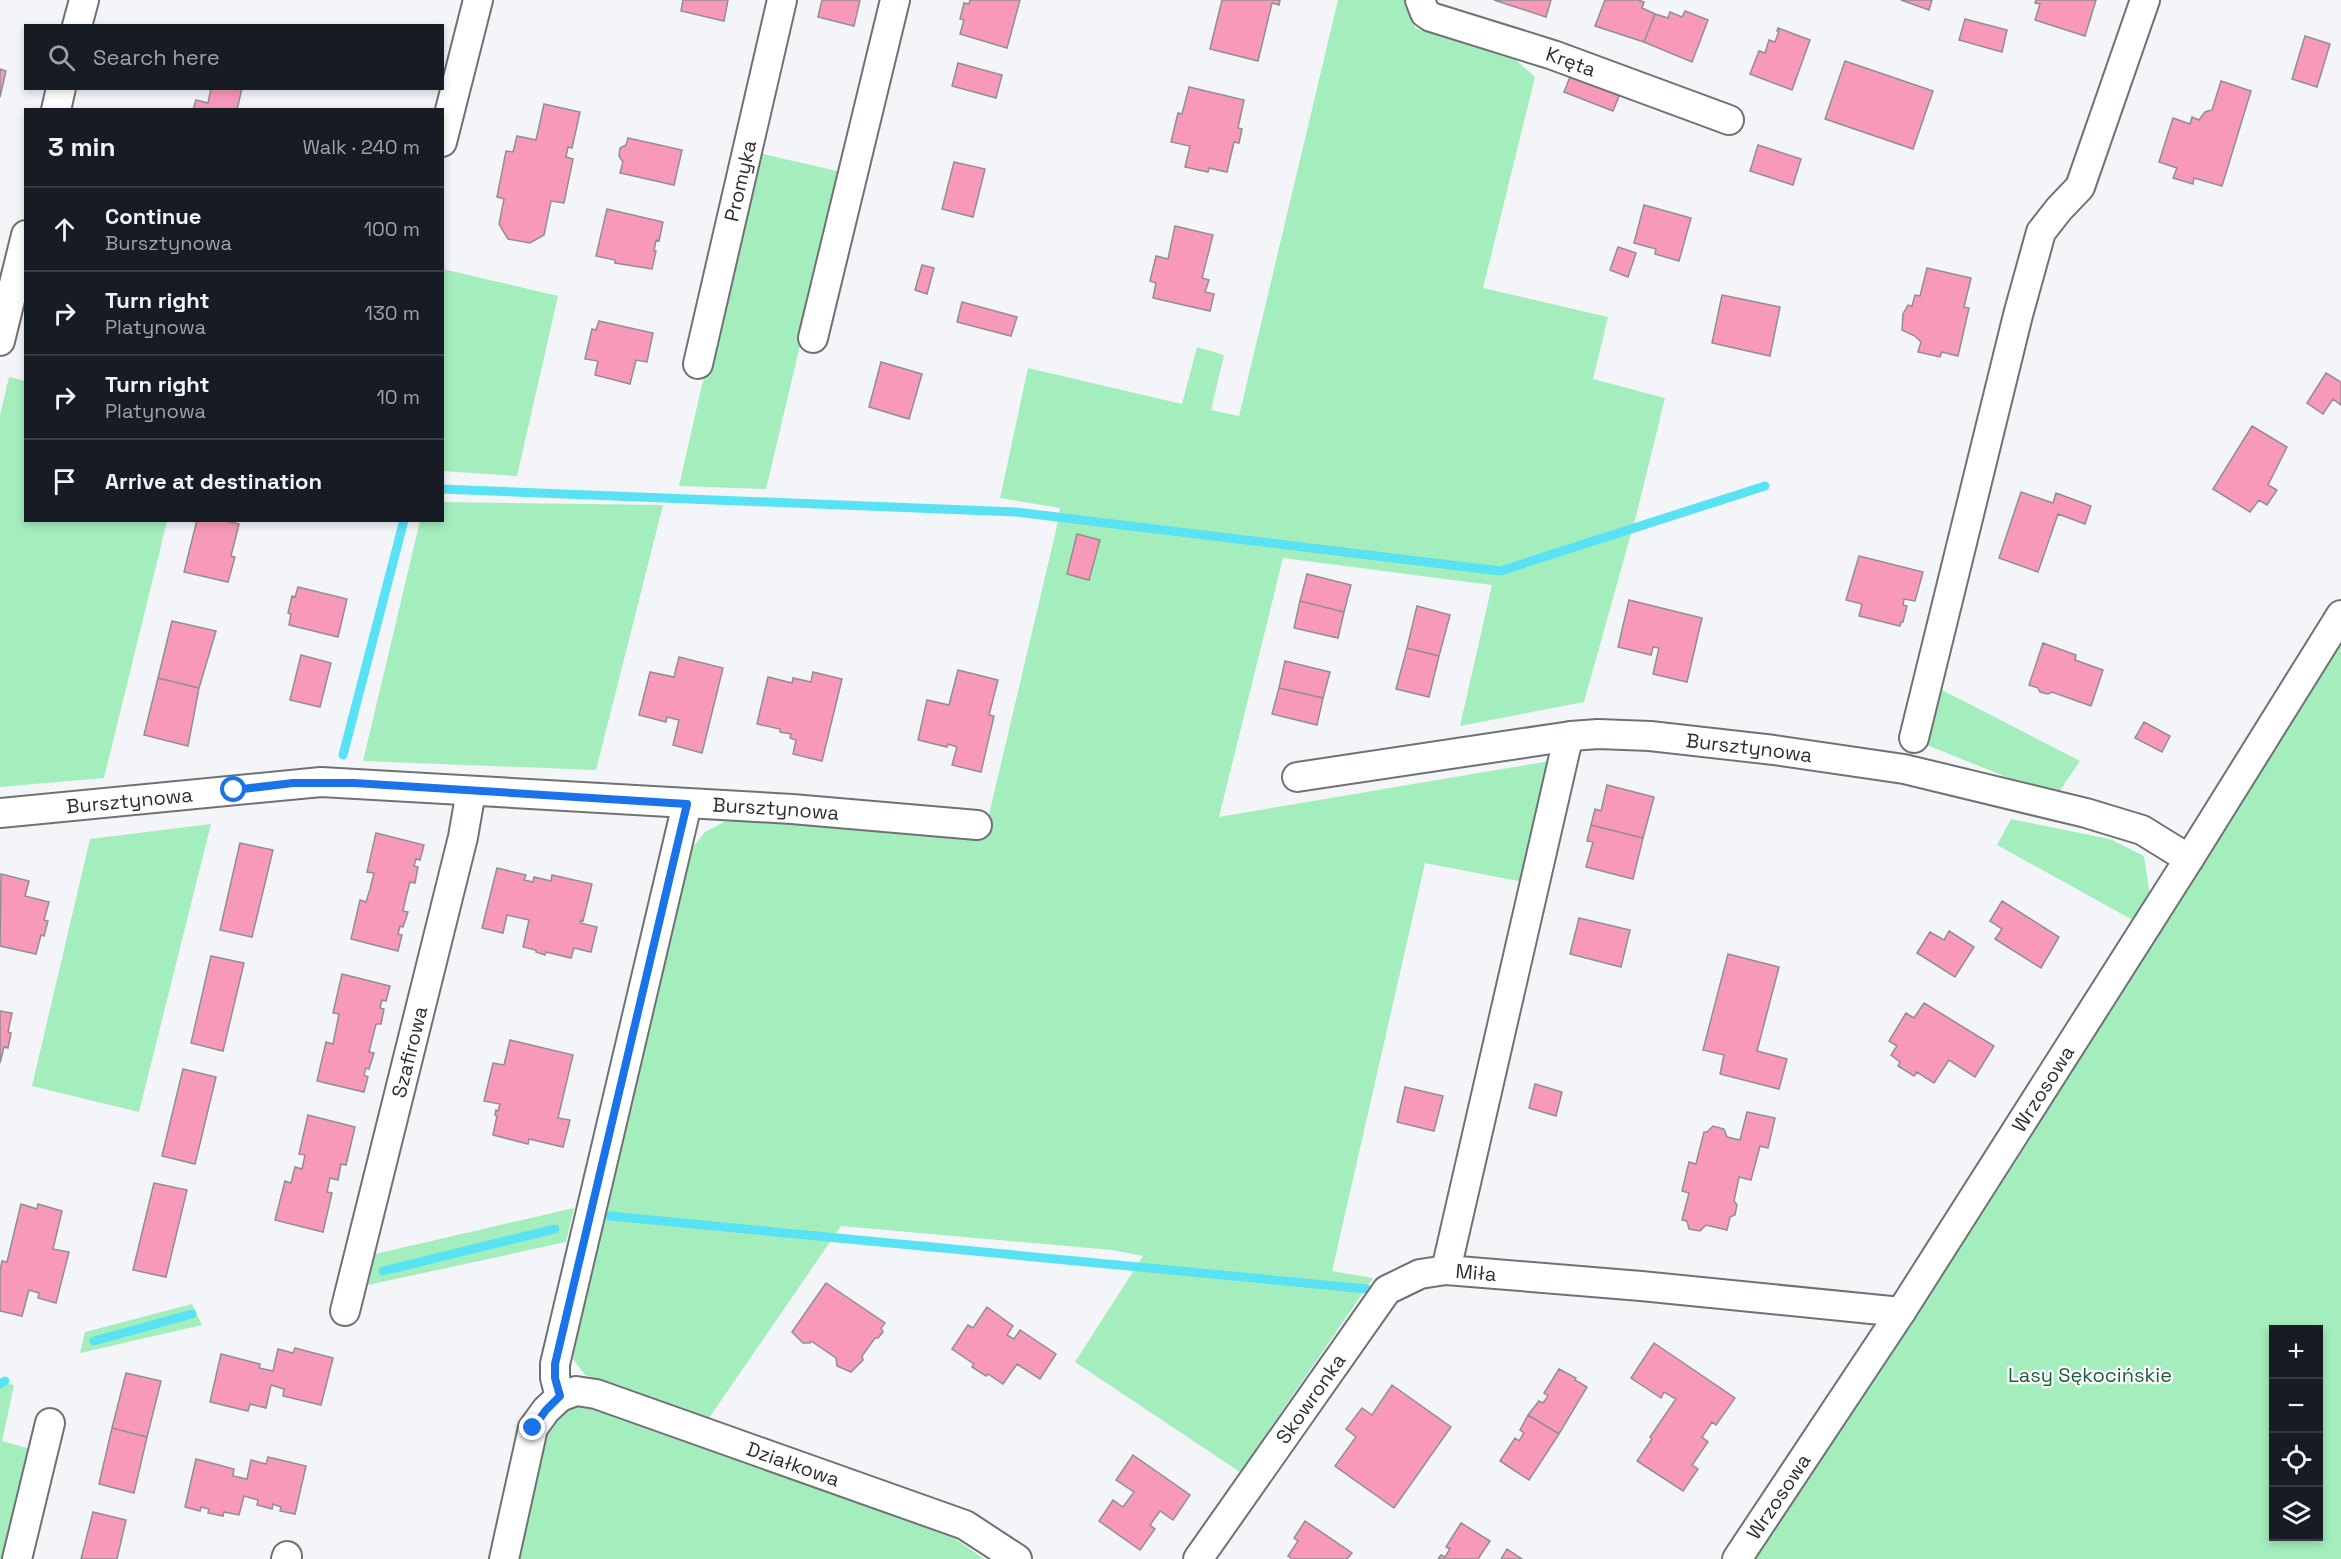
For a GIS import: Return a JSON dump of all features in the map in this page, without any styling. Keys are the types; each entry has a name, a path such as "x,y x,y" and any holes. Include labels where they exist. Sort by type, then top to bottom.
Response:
{"street":[{"path":"78,24 84,0"},
{"path":"444,134 478,0"},
{"name":"Promyka","path":"698,364 782,0"},
{"path":"813,338 896,0"},
{"name":"Kręta","path":"1420,0 1425,13 1431,17 1553,55 1729,120"},
{"path":"1914,738 2018,315 2042,232 2059,209 2080,187 2145,0"},
{"path":"56,108 61,90"},
{"path":"0,341 24,243"},
{"name":"Wrzosowa","path":"1737,1559 1901,1312 2341,615"},
{"name":"Bursztynowa","path":"1297,777 1571,736 1598,734 1673,738 1904,769 2086,813 2142,830 2189,859"},
{"name":"Miła","path":"1571,736 1566,747 1446,1270 1641,1286 1901,1312"},
{"name":"Bursztynowa","path":"0,813 96,805 293,783 354,783 792,809 977,825"},
{"name":"Szafirowa","path":"345,1311 464,837 471,791"},
{"path":"504,1559 533,1428 560,1396 555,1378 555,1364 687,804"},
{"name":"Skowronka","path":"1198,1559 1387,1290 1420,1274 1446,1270"},
{"name":"Działkowa","path":"560,1396 576,1392 596,1394 965,1525 1017,1559"},
{"path":"17,1559 50,1423"}],"green space":[{"path":"1338,0 1409,0 1415,28 1510,55 1535,77 1483,288 1608,317 1593,379 1665,398 1637,512 1584,702 1460,726 1492,585 1283,558 1219,817 1556,760 1528,883 1425,863 1332,1271 1373,1278 1240,1472 1075,1362 1143,1256 1112,1250 841,1226 709,1418 585,1375 567,1351 689,852 705,832 726,821 777,820 983,840 1060,508 1000,498 1028,368 1182,404 1197,347 1224,355 1211,410 1239,416"},
{"path":"755,152 841,172 766,489 679,486"},
{"path":"444,269 558,296 517,476 444,471"},
{"path":"9,377 24,381 24,522 167,522 104,778 0,787 0,415"},
{"path":"444,502 663,505 596,770 363,761 420,522 444,522"},
{"name":"Lasy Sękocińskie","path":"2341,630 2341,1559 1753,1559"},
{"path":"1940,689 2080,761 2059,792 2036,789 1927,745"},
{"path":"2011,819 2110,839 2144,856 2150,896 2138,923 1997,845"},
{"path":"211,824 139,1112 32,1086 90,839"},
{"path":"574,1208 566,1242 368,1285 375,1254"},
{"path":"192,1304 202,1325 80,1353 85,1332"},
{"path":"0,1382 14,1385 2,1441 31,1449 4,1559 0,1559"},
{"path":"600,1401 949,1534 984,1559 518,1559 553,1417 575,1403"}],"building":[{"path":"683,0 728,0 724,21 681,11"},
{"path":"822,0 860,0 854,26 818,17"},
{"path":"970,0 1020,0 1007,48 960,34 964,20 960,19 964,3 969,4"},
{"path":"1222,0 1280,0 1279,5 1272,3 1258,61 1210,49"},
{"path":"1494,0 1551,0 1546,17"},
{"path":"1605,0 1644,2 1642,8 1655,14 1644,42 1595,26"},
{"path":"1901,0 1932,0 1929,10"},
{"path":"2036,0 2096,0 2085,36 2035,20 2040,4 2035,3"},
{"path":"1685,11 1708,20 1692,62 1644,42 1655,14 1668,18 1670,12 1682,17"},
{"path":"1965,19 2007,30 2002,52 1959,40"},
{"path":"1778,28 1810,40 1792,90 1750,74 1759,51 1765,53 1769,40 1775,42"},
{"path":"2305,36 2330,44 2317,87 2292,79"},
{"path":"1845,61 1933,91 1913,149 1825,119"},
{"path":"958,63 1002,75 996,98 952,86"},
{"path":"0,69 6,71 0,97"},
{"path":"1572,72 1621,91 1613,111 1564,92"},
{"path":"2221,81 2251,91 2222,186 2194,178 2193,184 2173,178 2177,168 2159,162 2173,118 2190,124 2192,117 2199,120 2205,112 2212,110"},
{"path":"1189,87 1244,100 1238,128 1242,129 1239,143 1234,142 1227,172 1209,168 1208,172 1185,167 1190,146 1171,142 1178,113 1182,114"},
{"path":"211,90 242,90 237,108 194,108 196,100 208,103"},
{"path":"544,104 580,112 572,148 568,147 566,157 573,159 564,203 551,201 544,235 530,243 508,239 499,224 504,199 497,197 506,151 513,152 517,136 536,140"},
{"path":"628,138 682,150 674,185 620,173 623,162 619,156 620,148 626,145"},
{"path":"1758,145 1801,159 1793,185 1750,171"},
{"path":"954,162 985,169 973,217 942,209"},
{"path":"1644,205 1691,218 1679,261 1655,254 1656,249 1634,243"},
{"path":"607,209 663,222 659,241 656,240 652,269 615,263 615,260 596,256"},
{"path":"1175,226 1213,235 1202,278 1209,280 1205,292 1214,294 1210,311 1153,298 1156,283 1150,281 1156,256 1168,259"},
{"path":"1618,247 1636,253 1628,277 1610,270"},
{"path":"922,265 934,268 927,294 915,290"},
{"path":"1927,268 1971,278 1964,307 1969,308 1958,356 1942,352 1940,357 1918,352 1921,342 1915,336 1902,330 1903,314 1908,305 1912,306 1915,295 1920,296"},
{"path":"1722,295 1780,307 1770,356 1712,343"},
{"path":"962,302 1017,317 1011,336 957,322"},
{"path":"599,321 653,333 647,362 636,360 630,384 595,375 598,361 585,359 592,329 596,330"},
{"path":"881,362 922,374 909,419 869,407"},
{"path":"2326,373 2341,382 2341,405 2333,399 2323,414 2307,403"},
{"path":"2252,426 2287,447 2268,485 2277,490 2267,505 2259,500 2250,512 2213,489"},
{"path":"2021,492 2053,503 2056,493 2091,506 2085,524 2058,514 2038,572 1999,558"},
{"path":"196,522 239,524 231,556 235,557 228,582 184,572"},
{"path":"1077,534 1100,540 1089,580 1067,574"},
{"path":"1859,556 1923,572 1915,601 1904,599 1903,605 1907,606 1900,626 1859,616 1862,604 1846,600"},
{"path":"1307,574 1351,585 1344,612 1300,601"},
{"path":"298,587 347,599 338,637 289,625 291,614 288,613 292,596 295,597"},
{"path":"1629,600 1702,618 1687,682 1653,674 1659,648 1653,647 1651,655 1618,647"},
{"path":"1300,601 1344,612 1338,638 1294,628"},
{"path":"1417,606 1450,615 1439,656 1407,648"},
{"path":"172,621 216,631 199,688 158,678"},
{"path":"2043,643 2076,655 2075,660 2103,670 2091,706 2052,692 2048,694 2040,692 2038,688 2029,685"},
{"path":"1407,648 1439,656 1429,697 1396,689"},
{"path":"301,655 331,663 320,707 290,700"},
{"path":"679,657 723,668 702,753 673,745 679,720 667,717 666,722 639,715 650,672 674,677"},
{"path":"1285,661 1330,672 1323,698 1279,688"},
{"path":"958,670 998,680 989,715 994,716 981,772 952,765 957,747 918,740 927,700 949,705"},
{"path":"813,672 842,679 822,761 793,754 796,740 790,738 791,734 757,724 768,677 792,683 793,678 811,682"},
{"path":"158,678 199,688 188,746 144,735"},
{"path":"1279,688 1323,698 1317,725 1272,714"},
{"path":"2144,722 2170,736 2162,752 2135,738"},
{"path":"1607,785 1654,797 1643,838 1591,825 1595,809 1601,811"},
{"path":"1591,825 1643,838 1633,879 1586,867 1593,842 1587,841"},
{"path":"376,833 424,845 420,860 416,859 414,866 418,867 415,883 410,882 406,897 403,911 408,912 403,927 400,926 398,934 402,935 398,951 351,939 360,900 366,902 374,873 367,872"},
{"path":"240,843 273,850 252,937 220,930"},
{"path":"497,868 526,875 524,880 533,882 534,877 551,881 552,875 592,884 583,921 581,920 580,923 597,927 591,952 574,948 571,958 546,952 545,955 523,947 529,920 507,915 503,933 482,928"},
{"path":"1,874 29,881 25,896 49,902 44,920 48,921 36,954 0,946"},
{"path":"2002,901 2059,937 2041,968 1995,939 2002,929 1990,921"},
{"path":"1579,918 1630,930 1621,967 1570,954"},
{"path":"1949,931 1974,947 1955,977 1917,953 1930,932 1944,940"},
{"path":"1728,954 1779,967 1757,1051 1787,1059 1779,1089 1720,1074 1724,1055 1703,1050"},
{"path":"211,956 244,963 223,1051 191,1043"},
{"path":"342,974 390,986 386,1001 382,1000 380,1008 384,1009 381,1024 376,1024 369,1052 374,1053 369,1069 366,1068 364,1075 368,1077 364,1092 317,1081 326,1042 333,1044 339,1014 333,1013"},
{"path":"1924,1003 1994,1046 1975,1077 1949,1060 1934,1083 1917,1072 1914,1076 1898,1066 1900,1062 1891,1055 1897,1046 1889,1041 1906,1013 1914,1018"},
{"path":"0,1011 12,1013 8,1032 11,1033 8,1048 4,1047 0,1063"},
{"path":"510,1040 573,1055 558,1118 570,1120 563,1147 529,1139 528,1144 493,1135 496,1110 498,1111 500,1104 484,1101 493,1063 504,1065"},
{"path":"183,1069 216,1077 195,1164 162,1156"},
{"path":"1535,1084 1562,1092 1556,1116 1529,1108"},
{"path":"1405,1087 1443,1096 1434,1131 1397,1122"},
{"path":"1747,1112 1775,1118 1768,1148 1760,1146 1751,1180 1739,1177 1734,1201 1737,1205 1735,1215 1730,1217 1727,1230 1706,1225 1700,1231 1689,1229 1687,1221 1682,1220 1689,1193 1682,1191 1689,1162 1696,1164 1704,1132 1713,1126 1724,1129 1727,1137 1740,1140"},
{"path":"308,1115 355,1127 346,1165 341,1164 338,1180 330,1178 327,1192 332,1193 323,1232 275,1220 285,1181 291,1183 295,1167 302,1169 305,1155 299,1154"},
{"path":"154,1183 187,1190 166,1277 133,1270"},
{"path":"21,1204 37,1209 38,1204 62,1211 53,1249 69,1252 56,1303 38,1298 39,1293 29,1290 22,1316 0,1311 0,1271 2,1261 7,1262"},
{"path":"826,1283 885,1323 881,1328 883,1332 875,1338 862,1356 863,1360 851,1372 837,1366 836,1358 811,1341 803,1343 792,1332"},
{"path":"987,1307 1013,1326 1007,1335 1014,1339 1020,1330 1056,1354 1040,1379 1017,1364 1003,1384 972,1367 974,1364 952,1349 968,1325 973,1328"},
{"path":"1654,1343 1735,1398 1716,1425 1712,1422 1702,1437 1708,1442 1692,1465 1698,1469 1683,1491 1637,1461 1676,1399 1664,1392 1661,1398 1631,1378"},
{"path":"295,1348 333,1358 321,1405 283,1396 284,1389 271,1385 266,1408 250,1404 248,1411 210,1402 221,1354 260,1364 259,1368 273,1371 278,1349 293,1353"},
{"path":"1559,1369 1587,1387 1559,1434 1528,1415 1539,1401 1543,1403 1548,1396 1544,1393"},
{"path":"126,1373 161,1381 147,1437 112,1428"},
{"path":"1392,1385 1451,1427 1394,1508 1335,1466 1356,1437 1346,1429 1362,1408 1372,1415"},
{"path":"1528,1415 1559,1434 1529,1480 1500,1461 1515,1438 1519,1441 1524,1433 1520,1430"},
{"path":"112,1428 147,1437 134,1493 99,1484"},
{"path":"1133,1455 1190,1495 1173,1520 1160,1511 1150,1525 1155,1529 1140,1550 1099,1521 1113,1500 1123,1507 1134,1492 1116,1480"},
{"path":"268,1457 306,1466 295,1514 280,1511 281,1507 273,1504 272,1509 257,1505 258,1500 244,1496 239,1515 224,1512 223,1516 208,1513 209,1509 201,1507 200,1511 185,1507 196,1459 234,1469 233,1476 247,1479 251,1460 266,1464"},
{"path":"93,1512 126,1520 117,1559 81,1559"},
{"path":"1305,1521 1352,1553 1347,1559 1292,1559 1288,1556 1298,1541 1294,1538"},
{"path":"1461,1523 1490,1541 1478,1559 1438,1559 1441,1555 1445,1557 1450,1549 1446,1547"},
{"path":"1507,1549 1522,1559 1501,1559"}],"waterway":[{"path":"444,489 1016,512 1500,571 1765,486"},
{"path":"343,755 403,522"},
{"path":"610,1216 1367,1289"},
{"path":"383,1271 555,1229"},
{"path":"94,1341 192,1314"},
{"path":"0,1384 5,1381"}],"route":[{"path":"234,790 293,783 354,783 687,804 555,1364 555,1378 560,1396 533,1428"}]}
